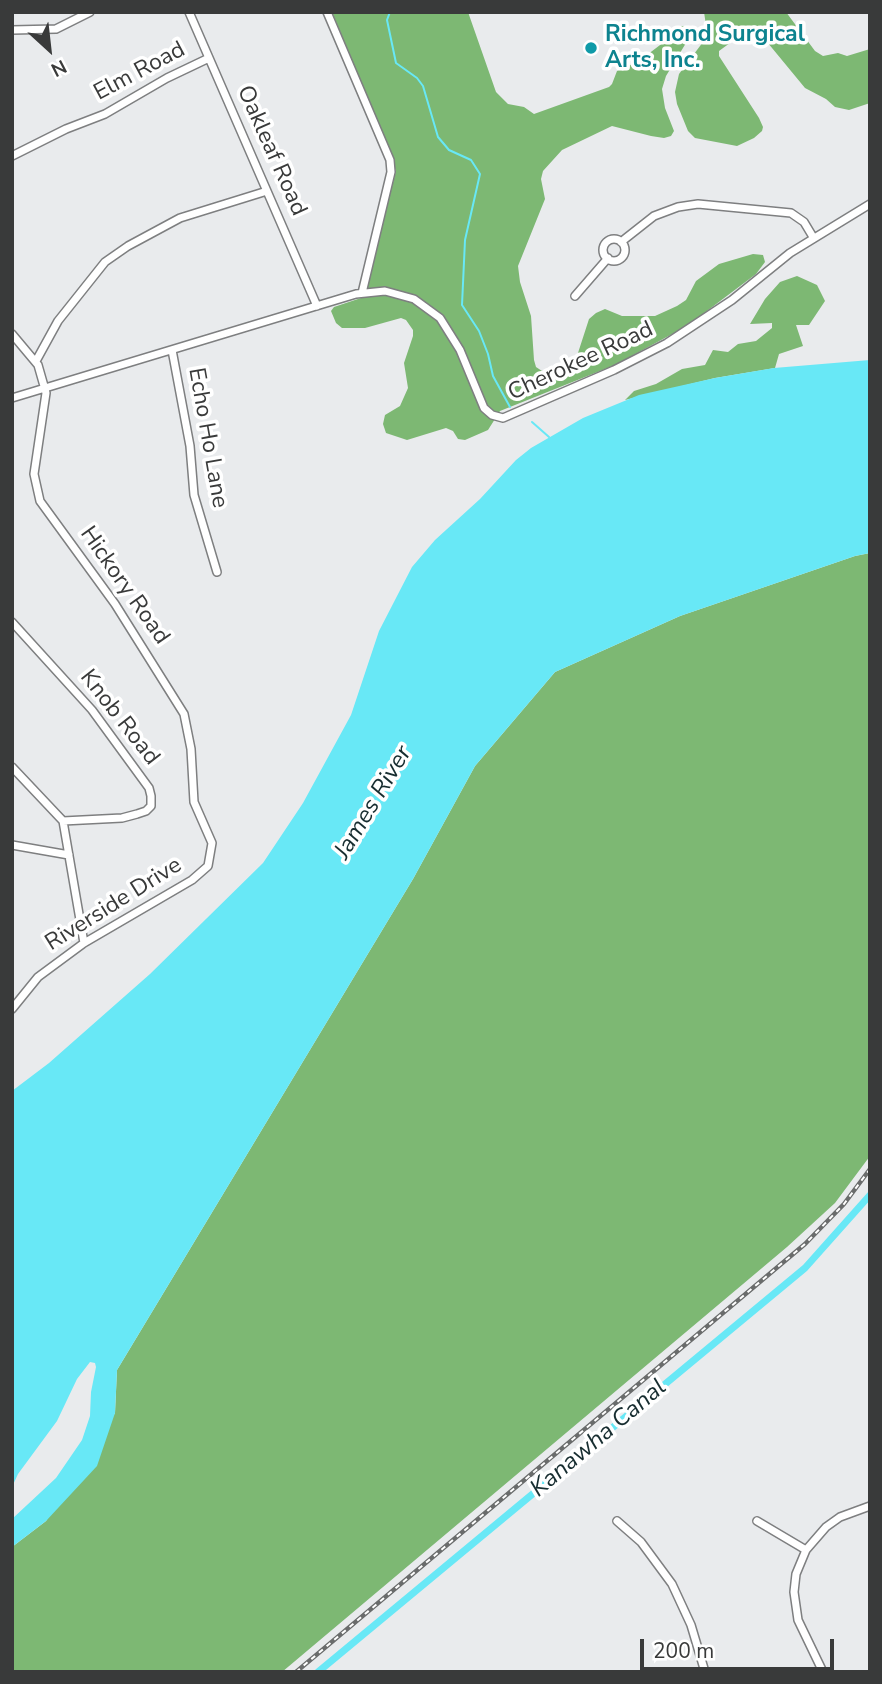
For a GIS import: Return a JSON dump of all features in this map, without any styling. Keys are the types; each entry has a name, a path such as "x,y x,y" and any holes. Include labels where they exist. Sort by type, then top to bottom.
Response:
{"street":[{"path":"12,30 56,29 90,12"},
{"name":"Oakleaf Road","path":"189,12 317,306"},
{"path":"327,12 390,160 391,172 362,293"},
{"name":"Elm Road","path":"12,156 66,129 105,114 167,78 209,58"},
{"path":"36,361 58,321 106,262 128,246 180,218 267,191"},
{"path":"621,242 654,216 678,206 698,204 791,214 804,222 813,237"},
{"name":"Cherokee Road","path":"12,398 362,293 385,291 401,294 435,313 457,343 484,408 492,415 503,418 629,363 667,343 732,300 780,260 813,237 870,204"},
{"path":"612,240 621,242 625,252 621,258 614,261 608,258 604,252 606,243 612,240"},
{"path":"576,296 608,258"},
{"name":"Hickory Road","path":"12,334 36,361 46,393 34,474 40,501 116,604 184,714 191,749 194,802 212,843 208,866"},
{"name":"Echo Ho Lane","path":"172,351 190,446 194,495 217,572"},
{"name":"Knob Road","path":"12,622 92,710 149,788 152,801 146,811 122,818 63,821"},
{"path":"12,767 63,821 84,943"},
{"path":"12,845 69,855"},
{"name":"Riverside Drive","path":"12,1009 38,977 84,943 192,880 208,866"},
{"path":"823,1672 802,1630 794,1601 796,1574 814,1538 850,1512 870,1506"},
{"path":"617,1521 641,1542 673,1584 691,1625 705,1672"},
{"path":"757,1521 806,1550"}],"green space":[{"path":"332,12 468,12 496,92 508,104 524,107 534,114 609,87 617,71 639,61 664,42 675,29 685,26 687,29 686,43 666,76 662,89 665,108 674,131 671,136 651,136 612,126 562,150 543,171 541,179 545,199 518,266 531,316 534,360 536,367 542,371 556,371 577,356 589,319 596,313 605,309 622,316 655,316 686,300 696,281 719,264 753,254 763,255 765,262 756,274 687,326 615,365 500,411 488,430 465,440 458,439 453,431 446,428 407,440 386,433 383,424 385,415 400,406 408,388 404,363 413,330 406,320 401,318 365,328 342,328 336,323 331,311 334,307 364,297 396,171"},
{"path":"704,12 786,12 815,51 823,56 838,53 847,56 870,49 870,103 849,110 835,107 805,88 758,31 749,29 719,51 719,56 759,118 762,131 737,146 695,138 688,131 675,92 679,74 703,42 707,32"},
{"path":"797,276 817,285 825,301 809,325 796,325 803,346 779,354 775,368 715,378 625,400 634,391 656,384 682,369 705,365 713,350 728,352 738,344 756,341 772,328 772,323 750,324 765,299 780,282"},
{"path":"870,553 870,1156 835,1203 787,1247 282,1672 12,1672 12,1547 46,1521 115,1413 117,1370 413,879 475,766 555,672 680,616"}],"water":[{"name":"James River","path":"870,360 870,553 680,616 555,672 475,766 413,879 117,1370 115,1413 97,1466 46,1521 12,1547 12,1519 56,1478 82,1440 90,1416 96,1367 95,1363 90,1362 77,1379 57,1421 18,1474 12,1487 12,1091 49,1063 150,974 263,863 303,803 351,715 379,631 412,567 435,540 480,499 516,460 531,448 583,418 639,395 774,368"}],"waterway":[{"path":"390,12 387,20 396,63 417,78 423,86 438,137 449,150 471,160 480,174 465,240 462,305 479,331 493,376 510,407"},
{"path":"532,422 549,437"},
{"name":"Kanawha Canal","path":"318,1672 805,1268 870,1195"}],"railway":[{"path":"296,1672 805,1244 844,1204 870,1169"}],"place":[{"name":"Richmond Surgical Arts, Inc.","path":"591,48"}]}
